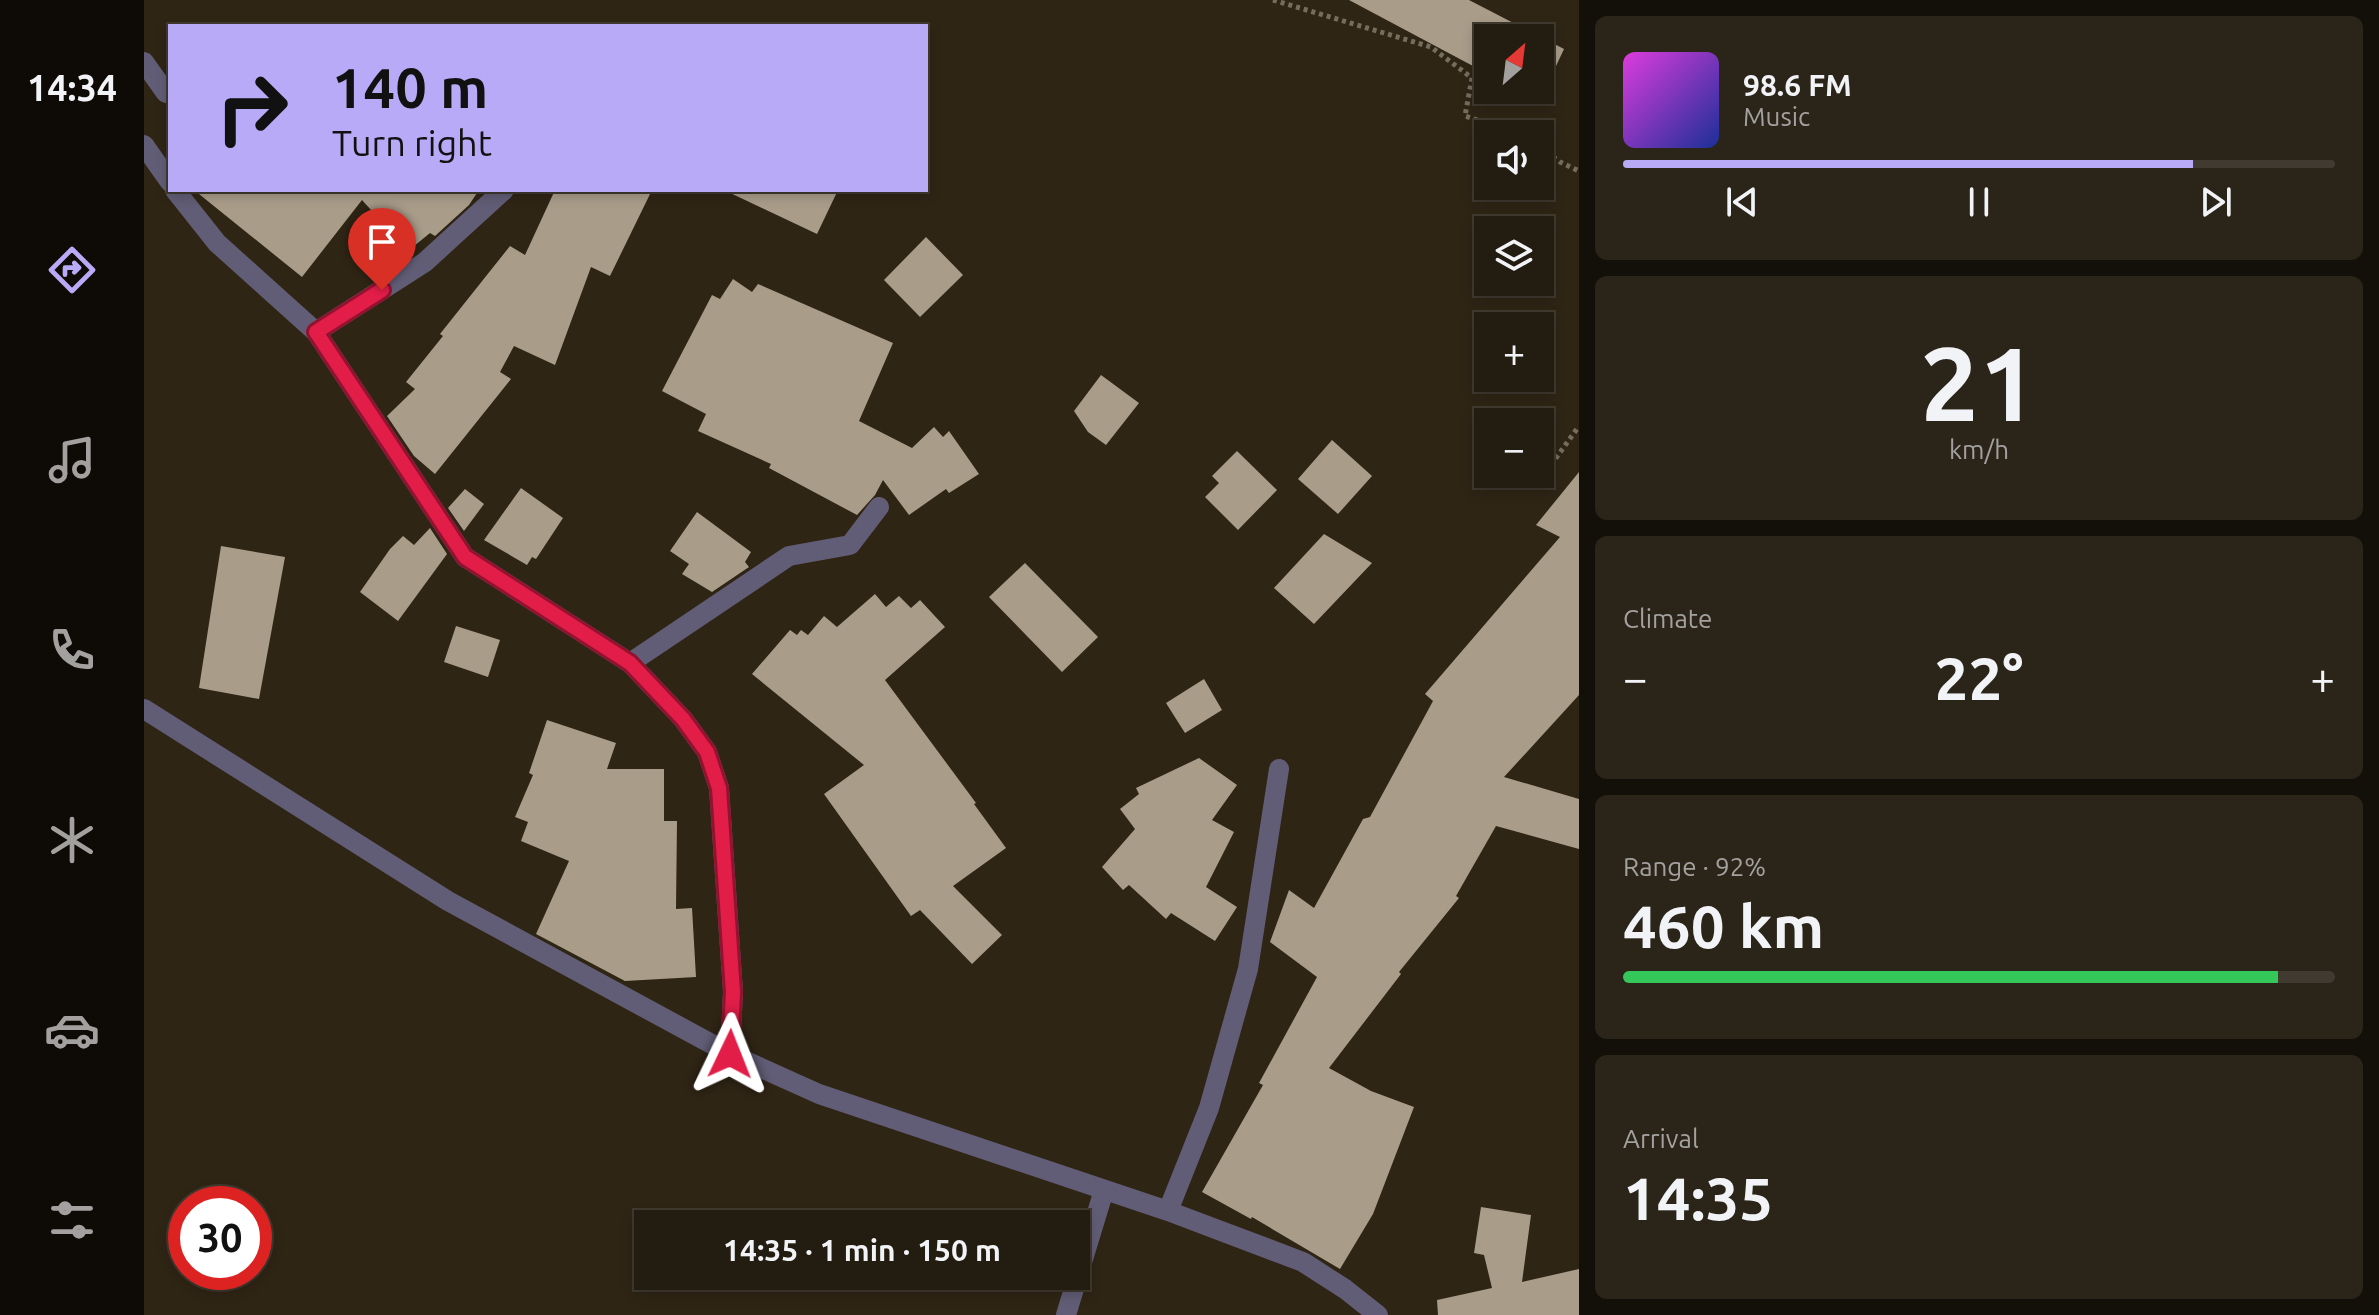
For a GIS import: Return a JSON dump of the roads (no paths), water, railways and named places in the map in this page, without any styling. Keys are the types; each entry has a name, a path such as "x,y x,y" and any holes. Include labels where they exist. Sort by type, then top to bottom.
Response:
{"street":[{"path":"144,62 166,93"},
{"path":"144,145 168,179"},
{"path":"177,192 217,243 316,332 465,557 630,663 683,719 707,752 719,788 733,992 730,1054"},
{"path":"316,332 425,262 502,192"},
{"path":"630,663 789,556 850,545 879,507"},
{"path":"144,709 448,901 730,1054 819,1094 1168,1211 1303,1262 1378,1315"},
{"path":"1168,1211 1209,1108 1248,969 1279,769"},
{"path":"1066,1315 1104,1190"}]}
